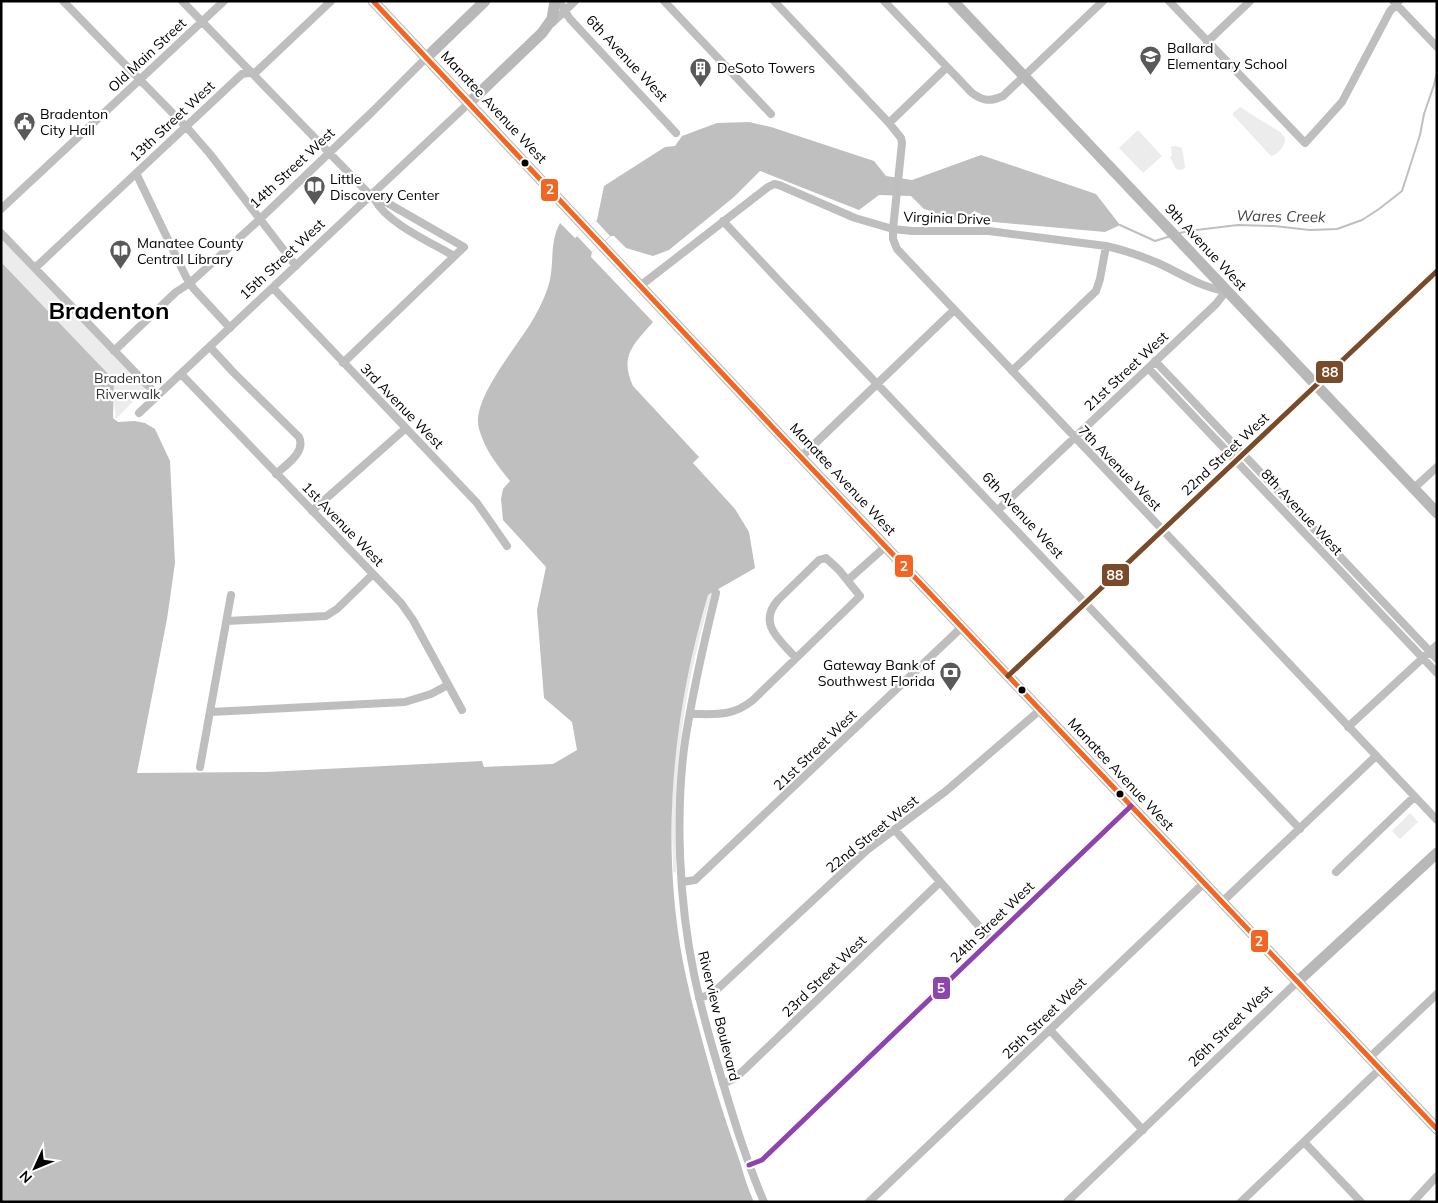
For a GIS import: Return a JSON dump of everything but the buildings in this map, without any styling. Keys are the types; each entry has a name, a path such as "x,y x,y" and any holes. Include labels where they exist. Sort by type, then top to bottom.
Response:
{"main road":[{"name":"Manatee Avenue West","path":"374,1 801,457 1437,1129"},
{"name":"14th Street West","path":"427,57 485,1"},
{"path":"542,33 552,19 555,1"},
{"name":"9th Avenue West","path":"953,1 1437,514"},
{"name":"15th Street West","path":"469,103 542,33"},
{"name":"26th Street West","path":"1297,982 1437,853"}],"street":[{"path":"63,1 210,154 296,266"},
{"path":"182,1 373,198 378,207 394,220 459,252"},
{"name":"Old Main Street","path":"1,210 224,1"},
{"name":"13th Street West","path":"35,268 242,74 256,72 331,1"},
{"name":"6th Avenue West","path":"559,1 570,19 676,133"},
{"name":"15th Street West","path":"542,33 575,1"},
{"path":"664,1 771,114"},
{"path":"774,1 889,123 947,67"},
{"path":"884,1 972,93 982,100 990,101 1003,96 1103,1"},
{"path":"1168,1 1305,143 1342,102 1396,2 1437,47"},
{"path":"1207,42 1250,1"},
{"name":"14th Street West","path":"114,351 176,292 190,283 260,219 427,57"},
{"name":"15th Street West","path":"139,412 296,266 373,198 469,103"},
{"name":"7th Avenue West","path":"889,123 902,141 893,229 893,239 897,249 1437,820"},
{"path":"136,173 190,283 230,328"},
{"name":"Virginia Drive","path":"640,286 774,184 855,218 893,229 912,231 989,231 1106,246 1156,262 1214,290 1226,291"},
{"path":"373,198 384,201 459,252"},
{"name":"6th Avenue West","path":"724,221 1300,829"},
{"path":"1,233 158,396"},
{"path":"1012,371 1096,291 1106,246"},
{"path":"343,363 459,252"},
{"name":"22nd Street West","path":"1008,676 1437,271"},
{"name":"3rd Avenue West","path":"272,288 477,503 507,546"},
{"name":"21st Street West","path":"998,510 1073,437 1216,304 1226,291"},
{"path":"801,457 954,310"},
{"path":"210,347 299,437 301,442 300,451 276,474"},
{"name":"8th Avenue West","path":"1155,361 1437,658"},
{"name":"8th Avenue West","path":"1148,368 1437,673"},
{"name":"1st Avenue West","path":"181,374 408,613 462,710"},
{"path":"312,511 406,428"},
{"path":"1414,489 1437,467"},
{"path":"848,580 886,547"},
{"path":"691,714 724,714 740,709 753,700 860,596 830,561 822,558 773,607 769,618 773,632 796,658"},
{"path":"227,621 326,616 337,609 373,574"},
{"name":"Riverview Boulevard","path":"716,593 699,661 685,741 680,846 682,882 690,955 699,998 723,1084 749,1165 764,1202"},
{"path":"200,767 231,595"},
{"name":"21st Street West","path":"682,882 695,880 962,627"},
{"path":"1348,727 1437,645"},
{"path":"210,712 405,702 431,694 448,685"},
{"name":"22nd Street West","path":"699,998 712,994 724,984 867,850 946,791 1040,710"},
{"path":"1222,902 1376,756"},
{"path":"1336,872 1414,797"},
{"name":"24th Street West","path":"749,1165 762,1160 1131,806"},
{"path":"895,830 991,940"},
{"name":"23rd Street West","path":"723,1084 745,1069 940,882"},
{"name":"25th Street West","path":"869,1202 1204,883"},
{"name":"26th Street West","path":"1067,1202 1297,982"},
{"path":"1369,1058 1437,994"},
{"path":"1050,1030 1143,1130"},
{"path":"1241,1202 1380,1069"},
{"path":"1304,1142 1361,1202"},
{"path":"1413,1202 1437,1176"}],"green space":[{"path":"1240,107 1280,132 1285,138 1283,146 1277,153 1272,156 1269,154 1233,115"},
{"path":"1138,130 1162,156 1143,173 1119,148"},
{"path":"1171,147 1181,147 1183,153 1185,168 1181,170 1176,169 1170,157 1172,156"},
{"name":"Bradenton Riverwalk","path":"1,233 148,386 116,419 111,377 1,262"},
{"path":"712,593 698,643 683,718 675,805 676,872 673,872 672,800 676,748 684,696 695,645 708,595"},
{"path":"1410,813 1418,822 1400,839 1392,831"}],"shaded area":[{"path":"749,122 771,127 874,161 886,176 912,180 981,155 1096,194 1120,225 1105,232 983,221 981,214 974,211 964,220 942,220 934,212 924,209 911,196 879,195 859,210 760,171 734,197 669,250 653,256 626,248 614,236 611,236 592,252 591,257 653,322 635,344 628,358 629,376 633,386 699,457 693,463 735,509 749,532 755,568 708,595 696,640 686,685 674,777 672,870 683,962 697,1023 714,1083 754,1202 1,1202 1,262 114,380 113,418 118,422 135,421 145,423 155,429 170,461 175,563 167,619 137,773 267,772 482,761 484,767 553,764 577,750 572,722 544,698 537,610 546,567 503,520 501,499 503,489 510,481 492,457 479,429 478,416 482,402 489,386 529,326 547,290 550,281 554,239 560,223 575,238 597,220 604,186 665,147 675,146 682,136 717,123"}],"pier":[{"path":"596,221 610,236 592,252 577,236"}],"waterway":[{"name":"Wares Creek","path":"1180,233 1238,225 1310,230 1337,229 1362,220 1402,191 1437,72"},
{"name":"Wares Creek","path":"1120,225 1155,241 1171,236"}],"transit line":[{"name":"2","path":"373,1 779,434 1437,1129"},
{"name":"88","path":"1008,676 1437,271"},
{"name":"5","path":"749,1165 762,1160 1131,806"}],"place":[{"name":"Ballard Elementary School","path":"1151,75"},
{"name":"DeSoto Towers","path":"701,87"},
{"name":"Bradenton City Hall","path":"24,141"},
{"name":"Little Discovery Center","path":"314,206"},
{"name":"Manatee County Central Library","path":"121,270"},
{"name":"Gateway Bank of Southwest Florida","path":"951,692"}],"district":[{"name":"Bradenton","path":"109,310"}]}
